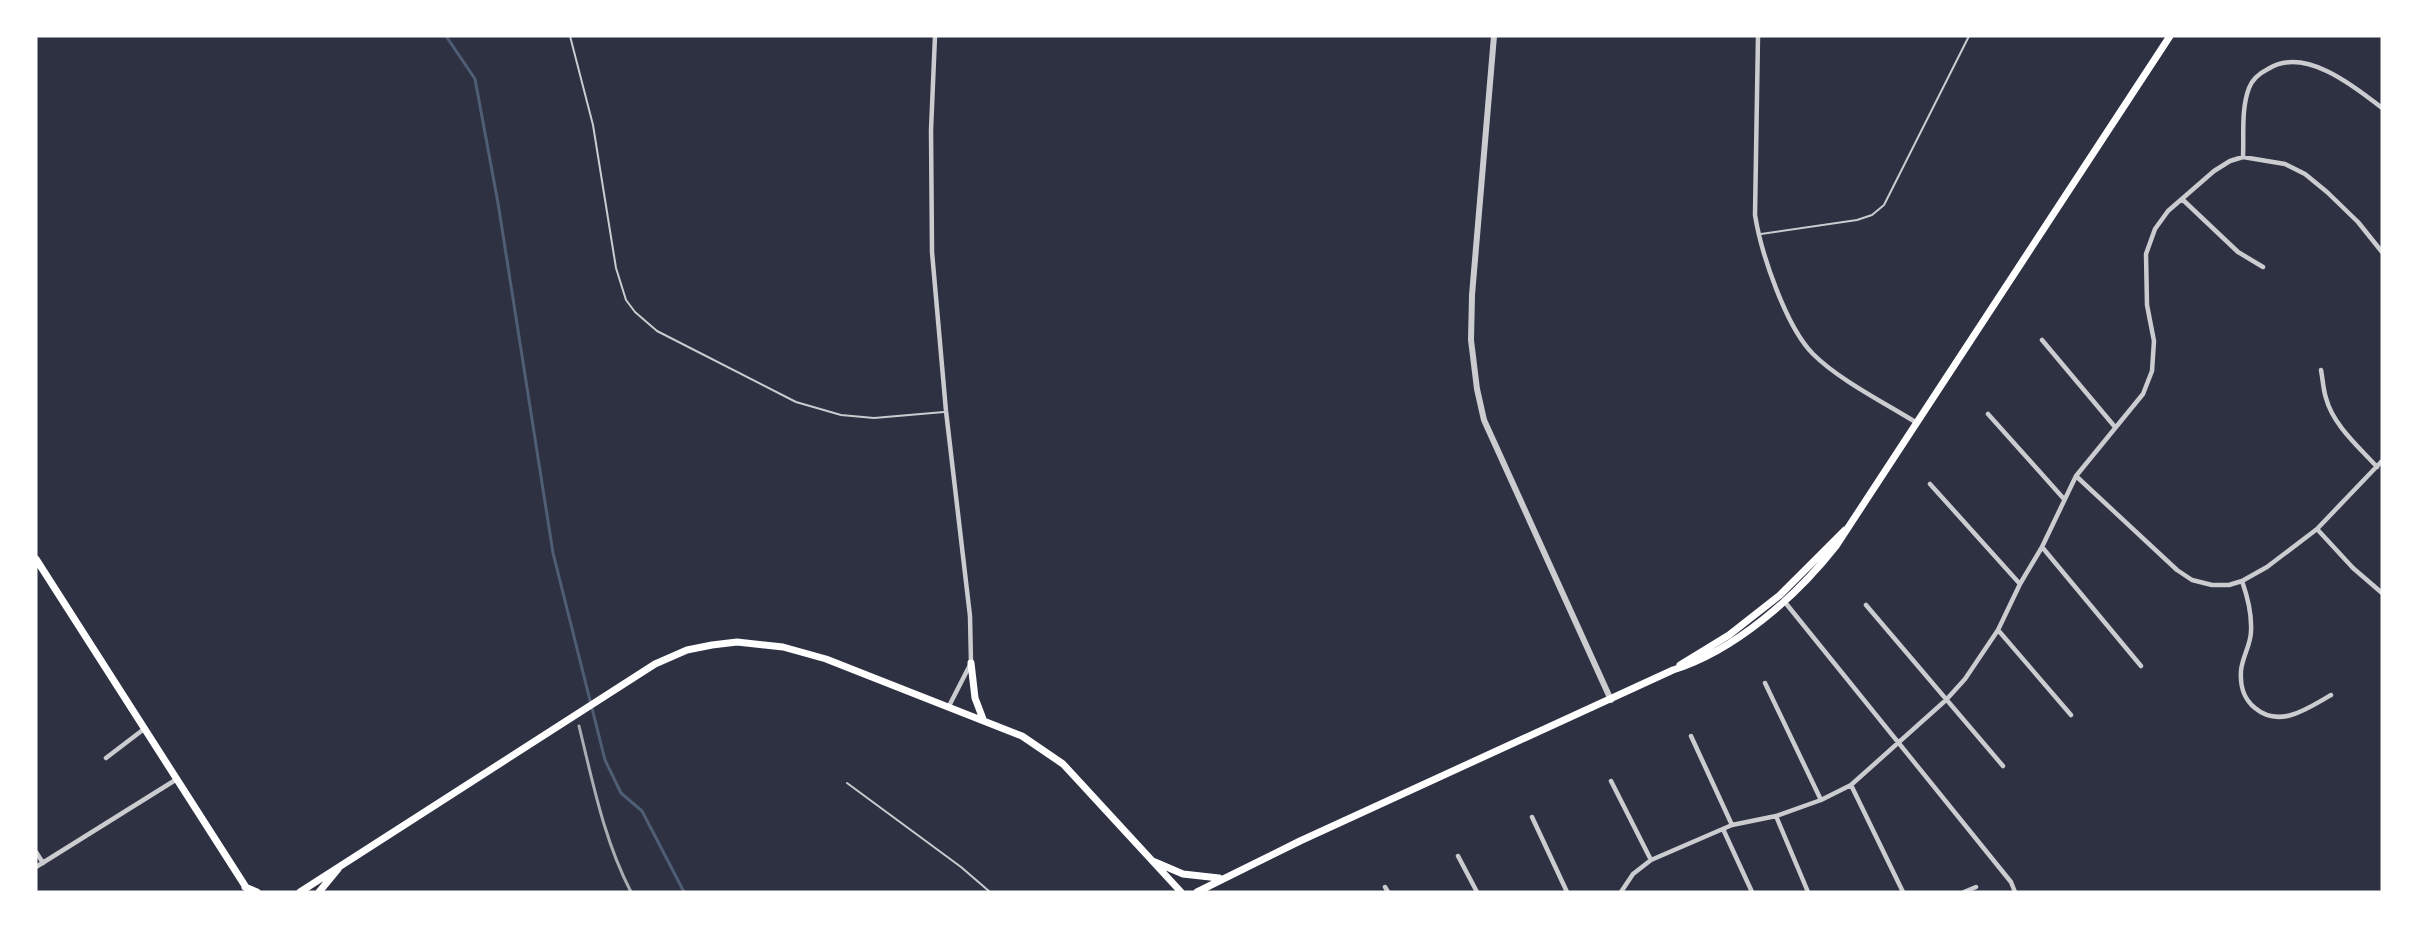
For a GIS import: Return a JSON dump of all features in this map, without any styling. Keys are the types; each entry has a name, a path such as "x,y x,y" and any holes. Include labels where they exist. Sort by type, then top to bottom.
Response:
{"main road":[{"path":"1197,892 1221,878 1673,670 1729,635 1782,597 1847,528 1874,490 2170,36"},
{"path":"36,559 177,779 239,878 244,890 257,892"},
{"path":"300,892 655,664 687,650 737,642 783,646 826,658 1022,736 1063,764 1181,892"},
{"path":"971,663 975,698 983,719"},
{"path":"1148,858 1183,874 1221,878"},
{"path":"319,892 344,863"},
{"path":"1209,892 1221,878"}],"street":[{"path":"935,36 931,130 932,252 946,411 970,616 971,663 950,706"},
{"path":"1494,36 1472,295 1471,340 1477,389 1484,420 1611,700"},
{"path":"1758,36 1755,215 1758,234 1796,334 1813,354 1830,368 1917,423"},
{"path":"2243,157 2245,106 2249,88 2257,76 2279,62 2294,61 2312,65 2351,84 2382,108"},
{"path":"1621,892 1633,874 1651,860 1732,825 1776,816 1821,800 1851,785 1946,700 1984,654 2042,547 2076,476 2143,394 2152,370 2154,341 2147,305 2146,254 2154,229 2168,211 2214,171 2230,161 2243,157 2285,164 2305,174 2327,192 2358,222 2382,252"},
{"path":"2181,199 2238,252 2263,267"},
{"path":"2042,340 2115,427"},
{"path":"2321,370 2330,411 2376,467"},
{"path":"1988,414 2064,499"},
{"path":"2076,476 2177,570 2192,580 2212,585 2229,585 2242,581 2266,567 2317,529 2382,461"},
{"path":"1930,484 2020,584"},
{"path":"2317,529 2353,568 2382,593"},
{"path":"2042,547 2141,666"},
{"path":"2242,581 2249,599 2251,620 2250,639 2241,669 2244,695 2249,703 2265,715 2275,717 2303,711 2331,695"},
{"path":"1782,597 2011,882 2015,892"},
{"path":"1866,605 2002,766"},
{"path":"1998,630 2071,715"},
{"path":"1765,683 1821,800"},
{"path":"105,758 144,729"},
{"path":"1691,736 1732,825"},
{"path":"36,867 177,779"},
{"path":"1611,781 1651,860"},
{"path":"1851,785 1903,892"},
{"path":"1776,816 1808,892"},
{"path":"1532,817 1567,892"},
{"path":"1723,830 1752,892"},
{"path":"36,852 43,863"},
{"path":"1458,856 1477,892"},
{"path":"1964,892 1976,887"}],"lane":[{"path":"570,36 593,125 616,268 621,289 635,312 657,331 796,402 841,415 874,418 946,411"},
{"path":"1758,234 1857,220 1872,215 1884,205 1969,36"},
{"path":"847,783 961,867 990,892"}],"waterway":[{"path":"446,36 475,79 498,203 553,553 605,760 621,793 642,811 684,892"}],"railway":[{"path":"579,726 606,832 631,892"}]}
